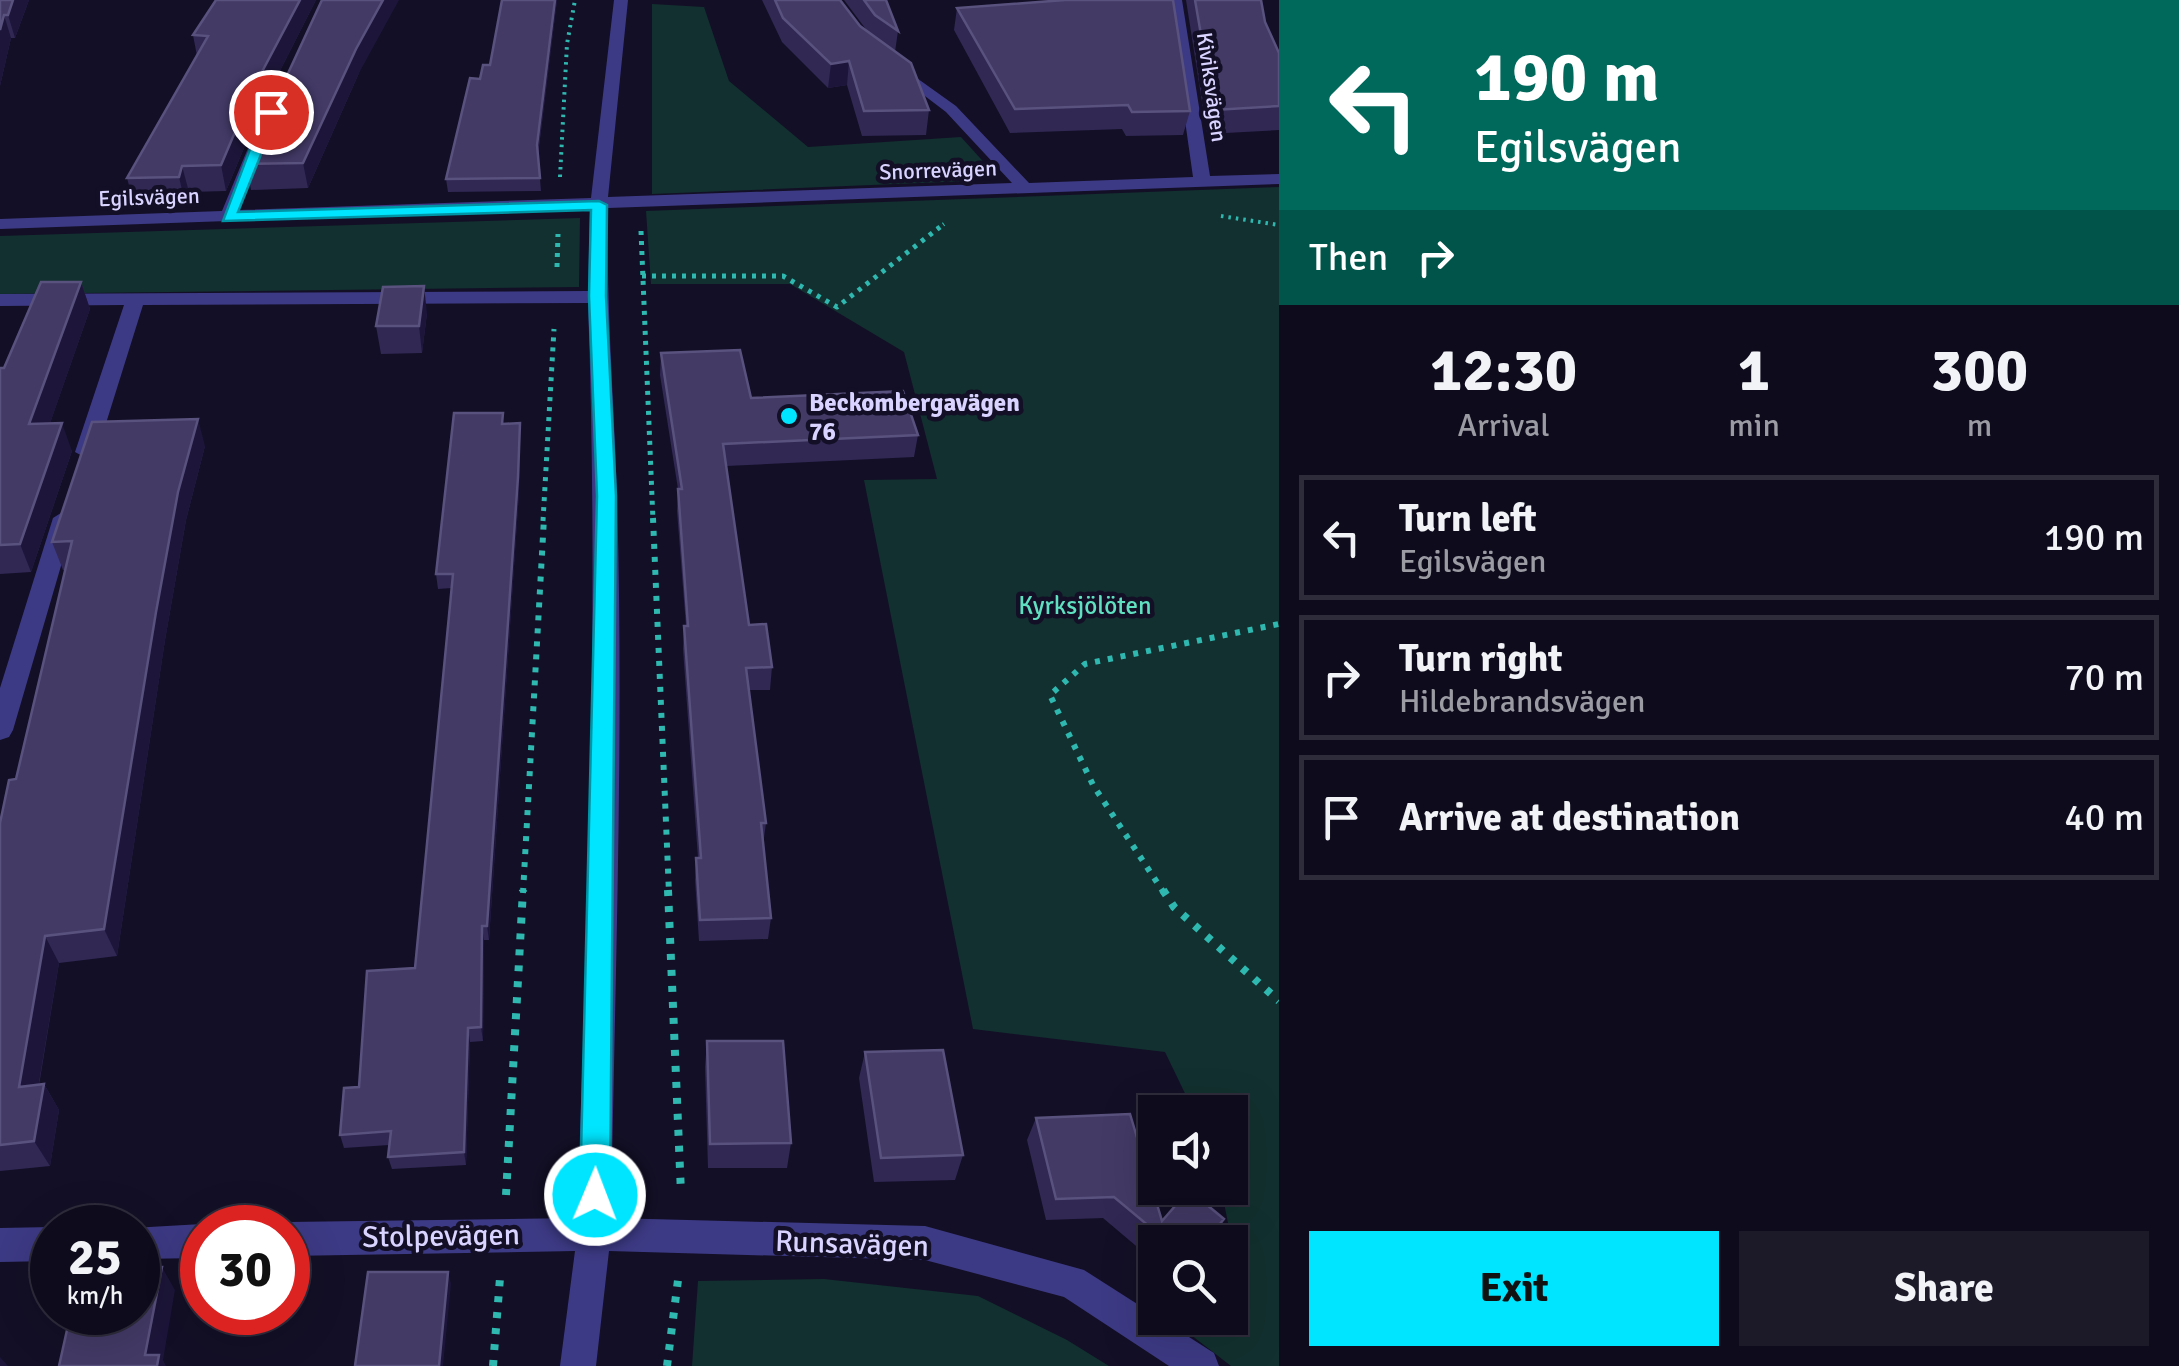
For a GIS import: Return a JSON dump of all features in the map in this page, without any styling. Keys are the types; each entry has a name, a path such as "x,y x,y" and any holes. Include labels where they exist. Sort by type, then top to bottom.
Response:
{"street":[{"path":"578,1366 594,1234 604,841 606,496 598,296 599,205 621,0"},
{"name":"Kiviksvägen","path":"1175,0 1202,181"},
{"path":"880,55 951,109 1027,190"},
{"path":"228,217 264,129"},
{"name":"Snorrevägen","path":"599,205 1279,180"},
{"name":"Egilsvägen","path":"0,224 599,205"},
{"path":"0,300 598,296"},
{"path":"0,730 135,300"},
{"name":"Runsavägen","path":"594,1234 683,1240 925,1243 1072,1282 1201,1366"},
{"name":"Stolpevägen","path":"310,1239 594,1234"},
{"path":"0,1244 30,1244"}],"path":[{"path":"493,1366 504,1235 567,44 575,0"},
{"path":"641,204 683,1240 667,1366"},
{"path":"642,276 783,276 837,307 950,220"},
{"path":"1279,624 1085,664 1050,695 1093,785 1174,906 1279,1001"}],"green space":[{"path":"652,4 704,7 729,81 808,147 961,137 990,169 990,176 969,181 652,194"},
{"name":"Kyrksjölöten","path":"1279,187 1279,1366 1231,1366 1191,1335 1248,1335 1248,1225 1228,1225 1224,1205 1248,1205 1248,1095 1186,1095 1165,1052 973,1029 864,480 937,479 904,352 790,284 651,284 646,211"},
{"path":"580,218 579,287 0,294 0,236"},
{"path":"824,1279 978,1296 1067,1340 1109,1366 692,1366 698,1281"}],"building":[{"path":"0,0 13,0 0,30"},
{"path":"216,0 300,0 255,85 221,165 182,166 179,177 127,178 208,36 193,35"},
{"path":"322,0 383,0 303,163 246,164"},
{"path":"502,0 555,0 537,145 540,178 446,179 470,78 480,79 483,65 490,65"},
{"path":"775,0 840,0 860,26 911,63 929,110 864,111 849,61 831,64 783,18"},
{"path":"864,0 886,0 898,31 875,15"},
{"path":"1065,0 1173,0 1190,111 1132,112 1128,105 1015,109 957,8"},
{"path":"1195,0 1261,0 1265,22 1279,53 1279,106 1214,110"},
{"path":"41,282 81,282 29,424 62,423 20,544 0,545 0,368 4,368"},
{"path":"424,286 419,326 376,326 383,287"},
{"path":"740,350 751,398 903,391 918,435 723,444 749,625 766,624 772,667 746,668 766,823 761,823 771,918 700,920 696,858 701,858 678,489 682,489 661,353"},
{"path":"454,413 503,413 502,424 520,423 487,926 482,926 481,1027 468,1028 464,1152 388,1157 391,1131 340,1135 344,1088 359,1087 367,971 415,968 453,574 436,574"},
{"path":"198,419 178,492 104,929 45,936 19,1087 44,1084 34,1141 0,1145 0,823 9,780 16,779 72,541 52,542 92,422"},
{"path":"707,1041 783,1041 791,1143 710,1144"},
{"path":"943,1050 963,1155 881,1158 865,1052"},
{"path":"1130,1114 1138,1141 1138,1205 1157,1205 1162,1221 1176,1205 1207,1205 1224,1219 1219,1225 1148,1225 1114,1197 1056,1199 1036,1118"},
{"path":"368,1272 448,1272 439,1366 355,1366"},
{"path":"66,1335 149,1335 145,1355 159,1355 157,1366 59,1366"}],"place":[{"name":"Beckombergavägen 76","path":"789,416"}],"route":[{"path":"271,112 228,217 599,205 598,296 606,496 604,841 595,1195"}]}
